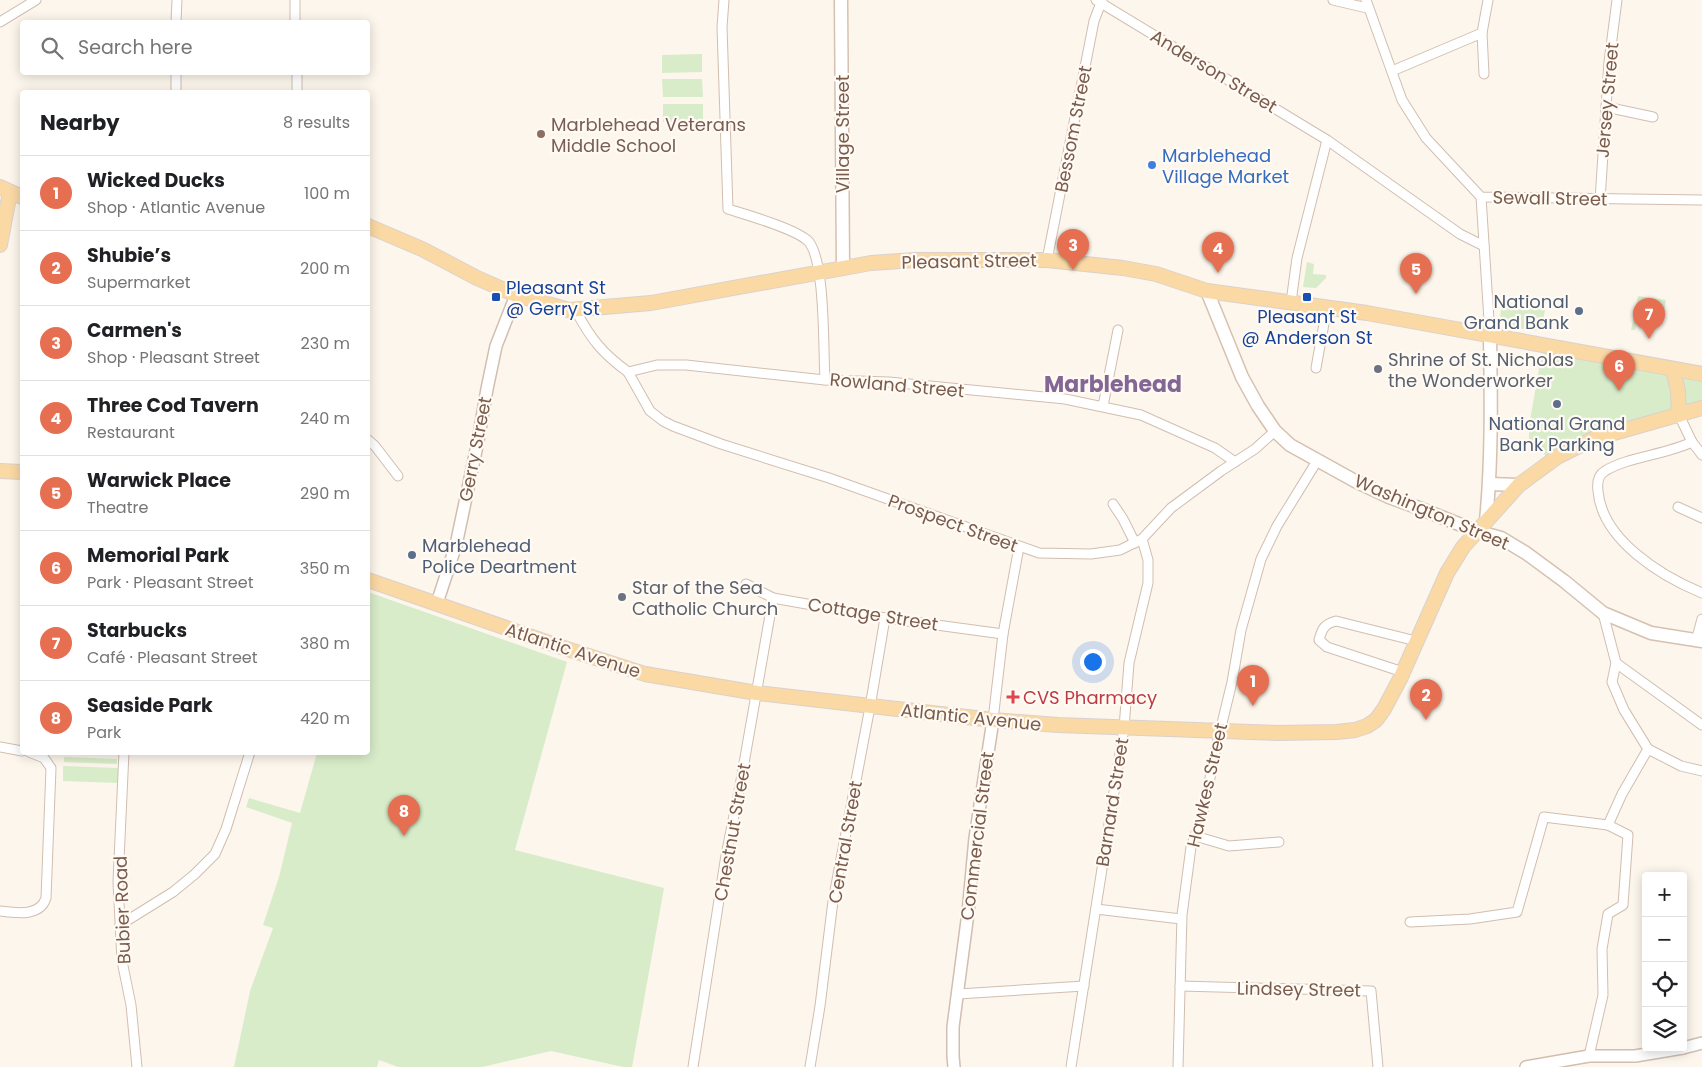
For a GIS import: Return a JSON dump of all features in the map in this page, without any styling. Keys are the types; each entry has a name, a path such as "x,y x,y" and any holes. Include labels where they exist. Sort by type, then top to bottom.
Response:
{"main road":[{"name":"Village Street","path":"841,0 843,268"},
{"path":"0,245 11,192"},
{"name":"Pleasant Street","path":"370,227 422,249 516,296 557,308 576,310 651,303 871,263 915,260 1047,260 1123,268 1156,274 1207,291 1367,313 1702,374"},
{"name":"Washington Street","path":"1207,291 1242,377 1275,431 1290,445 1317,461 1389,497 1476,531 1501,538 1526,553 1603,613 1652,633 1699,641"},
{"path":"1486,520 1490,484 1492,417 1490,336"},
{"path":"1673,370 1678,389 1679,414"},
{"name":"Atlantic Avenue","path":"370,581 561,648 645,674 757,693 993,720 1124,728 1219,731 1336,732 1355,730 1367,726 1380,714 1403,672 1450,566 1463,546 1519,486 1553,460 1584,443 1702,408"},
{"path":"0,471 20,472"},
{"path":"1490,484 1519,486"}],"street":[{"path":"0,22 36,0"},
{"path":"176,20 177,0"},
{"path":"295,0 295,20"},
{"path":"724,0 723,34 728,209 805,238 812,244 820,272 824,380"},
{"path":"1333,0 1367,4"},
{"path":"1484,74 1482,33 1488,0"},
{"name":"Jersey Street","path":"1600,200 1606,107 1617,0"},
{"name":"Anderson Street","path":"1100,1 1326,140 1460,234 1484,246"},
{"name":"Bessom Street","path":"1047,260 1094,21 1100,1"},
{"name":"Sewall Street","path":"1367,4 1402,100 1426,138 1481,197 1702,200"},
{"path":"1392,71 1482,33"},
{"path":"176,75 176,90"},
{"path":"297,75 297,90"},
{"path":"1606,107 1653,117"},
{"path":"1291,302 1297,258 1326,140"},
{"path":"1481,197 1490,336"},
{"name":"Gerry Street","path":"437,603 456,545 496,346 516,296"},
{"path":"1316,368 1327,307"},
{"path":"576,310 585,329 599,347 608,357 628,372"},
{"path":"1103,406 1118,330"},
{"name":"Rowland Street","path":"628,372 656,365 686,364 824,380 888,382 1065,399 1141,415 1172,427 1215,448 1235,462"},
{"name":"Prospect Street","path":"628,372 650,411 673,426 721,444 829,478 1039,553 1091,554 1120,550 1139,541 1171,508 1255,449 1275,431"},
{"path":"1679,414 1692,442 1702,455"},
{"path":"370,442 398,476"},
{"path":"1692,442 1677,449 1616,466 1603,472 1597,482 1601,509 1610,526 1627,546 1655,568 1680,584 1702,593"},
{"name":"Hawkes Street","path":"1178,1067 1182,919 1191,847 1204,809 1219,731 1232,682 1241,630 1261,559 1277,526 1317,461"},
{"name":"Barnard Street","path":"1071,1067 1124,728 1130,663 1148,583 1148,560 1139,541 1113,504"},
{"path":"1678,507 1702,518"},
{"name":"Commercial Street","path":"954,1067 953,1027 975,838 993,720 1003,634 1019,547"},
{"name":"Cottage Street","path":"746,584 773,598 885,618 1003,634"},
{"name":"Chestnut Street","path":"693,1067 725,863 773,598"},
{"path":"1603,613 1616,663 1612,682 1624,710 1648,749 1681,766 1702,771"},
{"name":"Central Street","path":"810,1067 834,901 885,618"},
{"path":"1699,641 1702,619"},
{"path":"1403,672 1327,647 1319,640 1322,629 1328,623 1336,621 1416,642"},
{"path":"1616,663 1702,725"},
{"path":"0,747 20,751"},
{"path":"1608,825 1622,794 1648,749"},
{"path":"0,911 32,912 44,904 46,898 51,768 44,758 37,755"},
{"name":"Bubier Road","path":"124,755 118,882 122,961 131,1006 137,1067"},
{"path":"120,925 173,892 196,874 215,854 226,829 249,755"},
{"path":"1410,922 1470,919 1517,912 1544,817 1608,825 1628,835 1623,904 1608,914 1602,949 1603,995 1589,1056"},
{"path":"1195,836 1229,846 1280,842"},
{"path":"1096,909 1182,919"},
{"path":"958,994 1084,986"},
{"name":"Lindsey Street","path":"1180,986 1371,991 1378,1067"},
{"path":"1687,1047 1702,1044"},
{"path":"1526,1067 1589,1056 1635,1056 1659,1052"}],"green space":[{"path":"702,54 702,72 662,73 662,55"},
{"path":"662,79 702,79 703,97 663,97"},
{"path":"663,104 703,104 703,122 663,122"},
{"path":"1307,262 1314,264 1313,274 1326,275 1326,278 1316,288 1303,287"},
{"path":"1638,296 1666,300 1662,323 1637,320 1635,330 1631,330"},
{"path":"1502,302 1545,310 1540,328 1534,331 1506,326 1500,318"},
{"path":"1543,346 1702,374 1702,408 1623,430 1549,463 1537,440 1529,440 1529,426"},
{"path":"370,593 567,662 515,850 664,888 632,1067 623,1067 551,1051 482,1067 398,1067 379,1060 377,1067 234,1067 250,991 273,928 263,925 279,877 292,823 246,807 249,798 300,813 316,755 370,755"},
{"path":"64,757 117,759 117,764 64,762"},
{"path":"63,766 118,768 118,783 63,781"}],"place":[{"name":"Marblehead Veterans Middle School","path":"541,134"},
{"name":"Marblehead Village Market","path":"1152,165"},
{"name":"Carmen's","path":"1073,270"},
{"name":"Three Cod Tavern","path":"1218,273"},
{"name":"Warwick Place","path":"1416,294"},
{"name":"Pleasant St @ Gerry St","path":"496,297"},
{"name":"Pleasant St @ Anderson St","path":"1307,297"},
{"name":"National Grand Bank","path":"1579,311"},
{"name":"Starbucks","path":"1649,339"},
{"name":"Shrine of St. Nicholas the Wonderworker","path":"1378,369"},
{"name":"Memorial Park","path":"1619,391"},
{"name":"National Grand Bank Parking","path":"1557,404"},
{"name":"Marblehead Police Deartment","path":"412,555"},
{"name":"Star of the Sea Catholic Church","path":"622,597"},
{"name":"CVS Pharmacy","path":"1013,697"},
{"name":"Wicked Ducks","path":"1253,706"},
{"name":"Shubie’s","path":"1426,720"},
{"name":"Seaside Park","path":"404,836"}],"district":[{"name":"Marblehead","path":"1113,384"}]}
